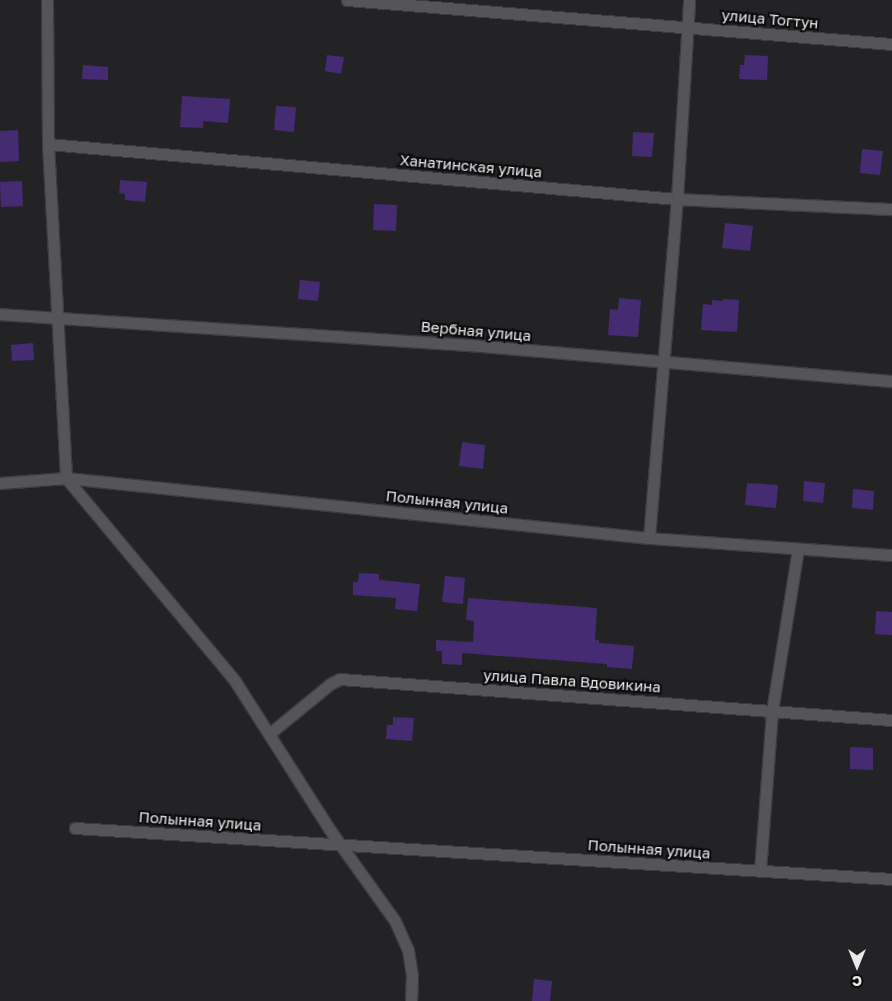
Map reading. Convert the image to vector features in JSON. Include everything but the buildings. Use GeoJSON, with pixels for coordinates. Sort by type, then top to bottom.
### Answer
{"type":"FeatureCollection","features":[{"type":"Feature","properties":{"kind":"street"},"geometry":{"type":"LineString","coordinates":[[47,0],[48,144],[66,478],[235,681],[340,845],[395,921],[408,950],[412,974],[411,1001]]}},
{"type":"Feature","properties":{"kind":"street","name":"улица Тогтун"},"geometry":{"type":"LineString","coordinates":[[347,0],[892,44]]}},
{"type":"Feature","properties":{"kind":"street"},"geometry":{"type":"LineString","coordinates":[[649,538],[677,198],[689,0]]}},
{"type":"Feature","properties":{"kind":"street","name":"Ханатинская улица"},"geometry":{"type":"LineString","coordinates":[[48,144],[677,198],[892,209]]}},
{"type":"Feature","properties":{"kind":"street","name":"Вербная улица"},"geometry":{"type":"LineString","coordinates":[[0,314],[470,345],[663,363],[892,381]]}},
{"type":"Feature","properties":{"kind":"street","name":"Полынная улица"},"geometry":{"type":"LineString","coordinates":[[0,483],[66,478],[649,538],[892,555]]}},
{"type":"Feature","properties":{"kind":"street"},"geometry":{"type":"LineString","coordinates":[[760,870],[772,711],[798,549]]}},
{"type":"Feature","properties":{"kind":"street","name":"улица Павла Вдовикина"},"geometry":{"type":"LineString","coordinates":[[270,734],[330,684],[340,680],[892,720]]}},
{"type":"Feature","properties":{"kind":"street","name":"Полынная улица"},"geometry":{"type":"LineString","coordinates":[[75,828],[892,879]]}}]}
